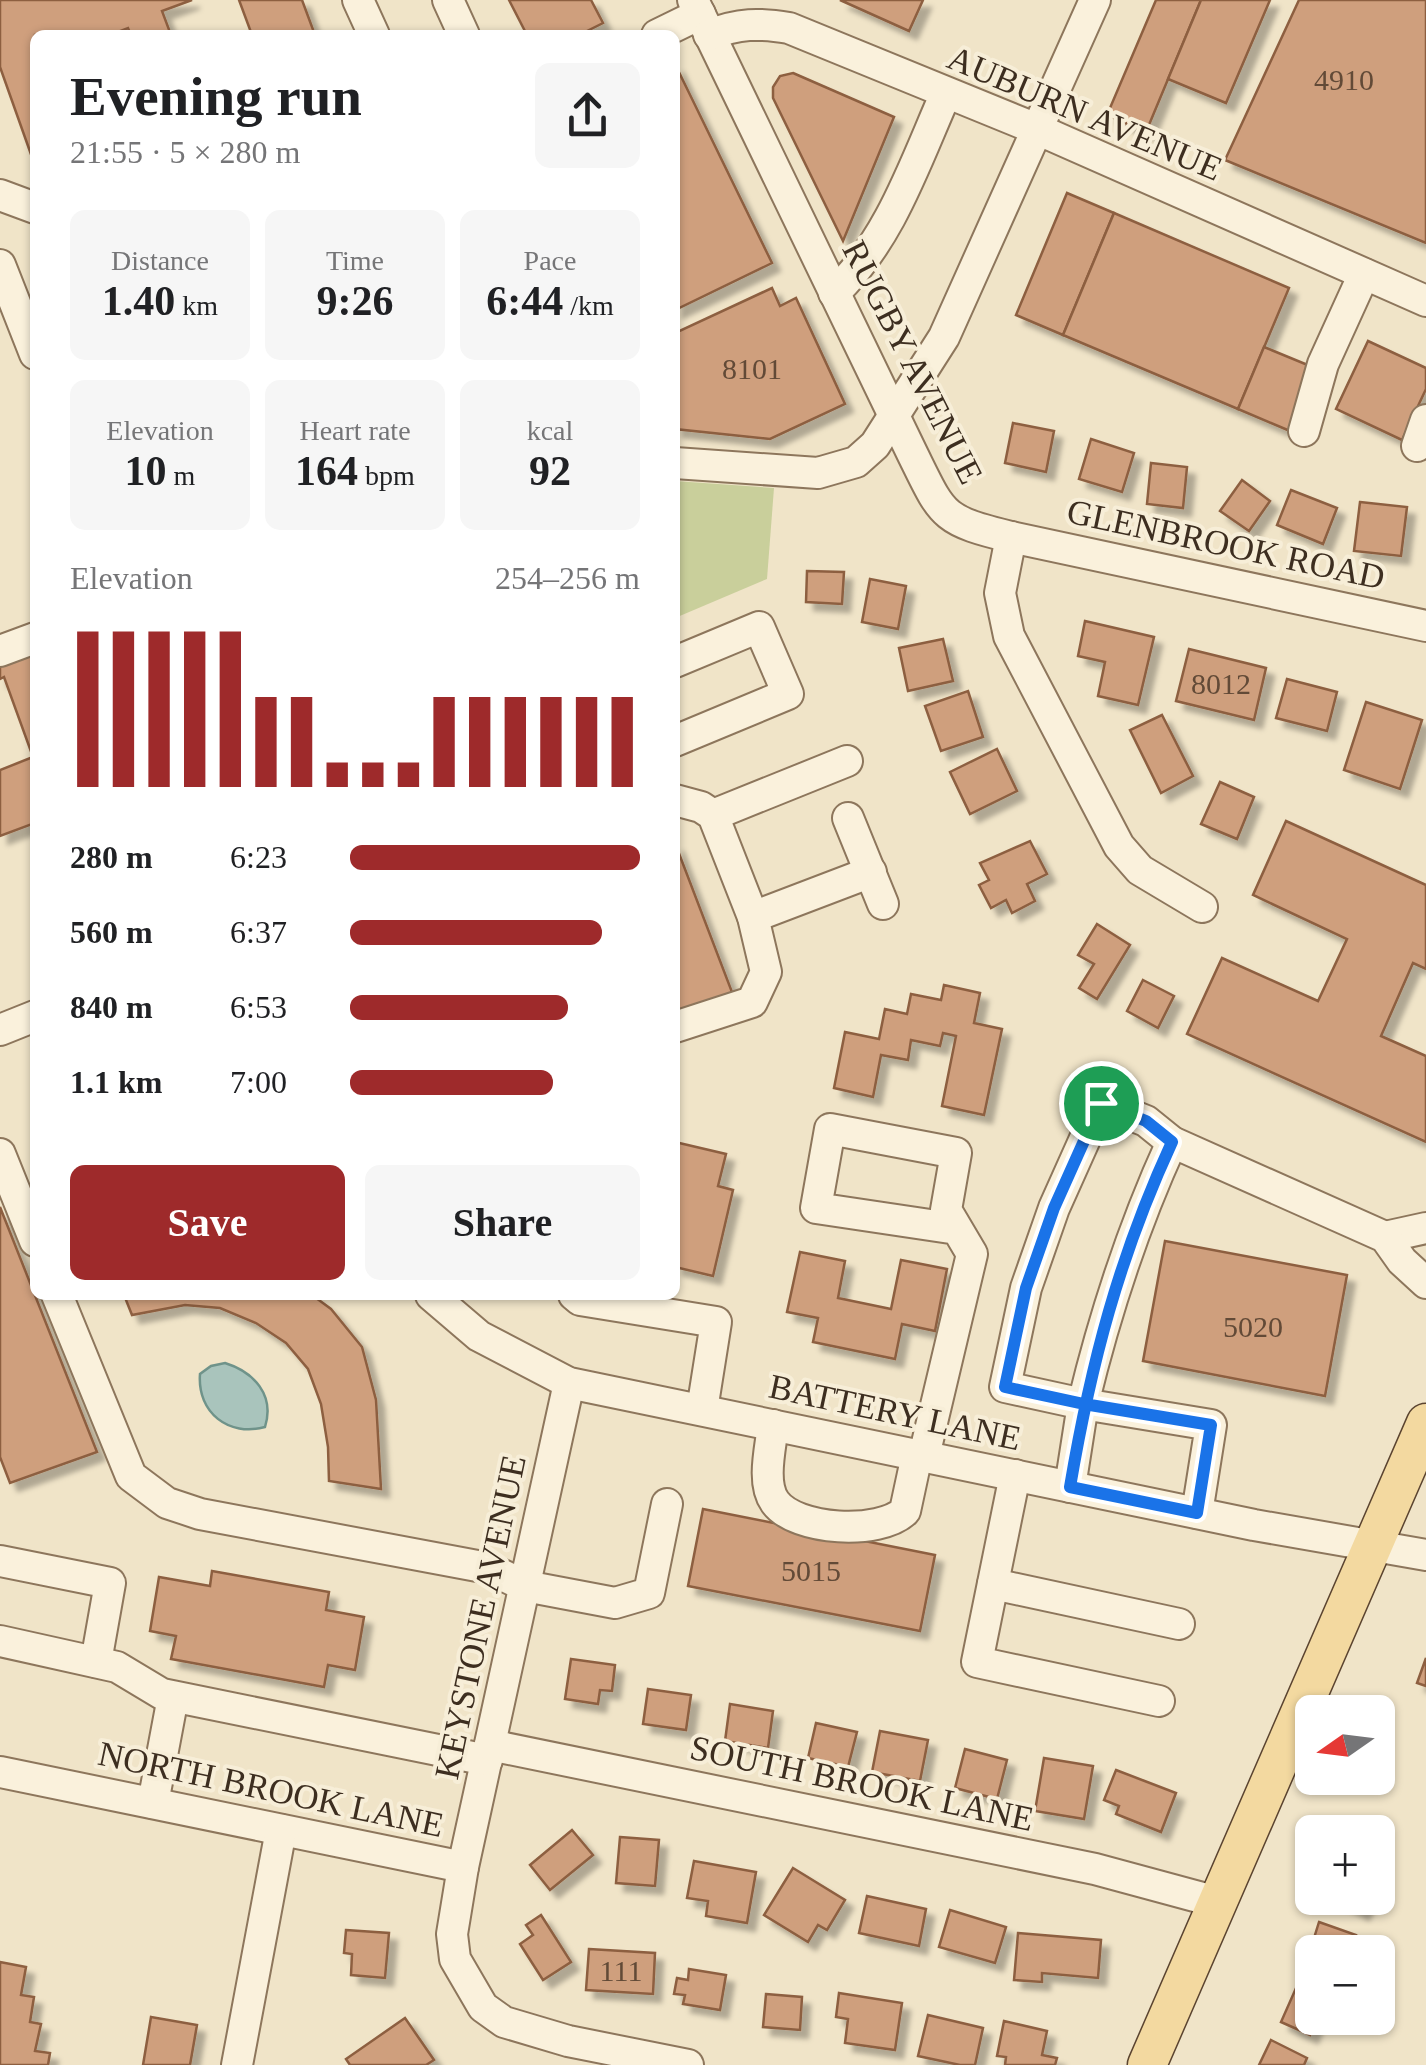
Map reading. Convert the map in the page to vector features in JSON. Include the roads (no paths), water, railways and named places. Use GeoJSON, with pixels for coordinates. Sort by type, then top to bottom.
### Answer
{"type":"FeatureCollection","features":[{"type":"Feature","properties":{"kind":"main road"},"geometry":{"type":"LineString","coordinates":[[1147,2065],[1426,1423]]}},
{"type":"Feature","properties":{"kind":"street"},"geometry":{"type":"LineString","coordinates":[[358,0],[372,30]]}},
{"type":"Feature","properties":{"kind":"street"},"geometry":{"type":"LineString","coordinates":[[448,0],[462,30]]}},
{"type":"Feature","properties":{"kind":"street"},"geometry":{"type":"LineString","coordinates":[[680,463],[818,474],[856,462],[876,445],[944,338],[1096,0]]}},
{"type":"Feature","properties":{"kind":"street","name":"AUBURN AVENUE"},"geometry":{"type":"LineString","coordinates":[[669,30],[701,16],[736,24],[790,28],[1039,130],[1426,301]]}},
{"type":"Feature","properties":{"kind":"street","name":"RUGBY AVENUE"},"geometry":{"type":"LineString","coordinates":[[701,16],[936,501],[965,526],[1011,537]]}},
{"type":"Feature","properties":{"kind":"street"},"geometry":{"type":"LineString","coordinates":[[834,293],[860,268],[894,210],[946,93]]}},
{"type":"Feature","properties":{"kind":"street"},"geometry":{"type":"LineString","coordinates":[[0,195],[30,206]]}},
{"type":"Feature","properties":{"kind":"street"},"geometry":{"type":"LineString","coordinates":[[0,265],[28,313]]}},
{"type":"Feature","properties":{"kind":"street"},"geometry":{"type":"LineString","coordinates":[[1304,431],[1323,364],[1364,274]]}},
{"type":"Feature","properties":{"kind":"street"},"geometry":{"type":"LineString","coordinates":[[1011,537],[1000,593],[1009,636],[1118,846],[1140,870],[1202,907]]}},
{"type":"Feature","properties":{"kind":"street","name":"GLENBROOK ROAD"},"geometry":{"type":"LineString","coordinates":[[1011,537],[1426,626]]}},
{"type":"Feature","properties":{"kind":"street"},"geometry":{"type":"LineString","coordinates":[[680,660],[758,626],[788,694],[680,739]]}},
{"type":"Feature","properties":{"kind":"street"},"geometry":{"type":"LineString","coordinates":[[0,651],[30,640]]}},
{"type":"Feature","properties":{"kind":"street"},"geometry":{"type":"LineString","coordinates":[[713,814],[847,762]]}},
{"type":"Feature","properties":{"kind":"street"},"geometry":{"type":"LineString","coordinates":[[680,801],[713,814],[753,917],[766,972],[752,1002],[680,1026]]}},
{"type":"Feature","properties":{"kind":"street"},"geometry":{"type":"LineString","coordinates":[[848,818],[883,904]]}},
{"type":"Feature","properties":{"kind":"street"},"geometry":{"type":"LineString","coordinates":[[753,917],[871,872]]}},
{"type":"Feature","properties":{"kind":"street"},"geometry":{"type":"LineString","coordinates":[[0,1030],[30,1018]]}},
{"type":"Feature","properties":{"kind":"street"},"geometry":{"type":"LineString","coordinates":[[1197,1513],[1211,1425],[1005,1387],[1026,1288],[1054,1208],[1101,1103],[1146,1121],[1172,1142],[1386,1237],[1402,1260],[1426,1283]]}},
{"type":"Feature","properties":{"kind":"street"},"geometry":{"type":"LineString","coordinates":[[773,1425],[768,1474],[774,1501],[785,1510],[813,1521],[849,1527],[870,1526],[899,1517],[908,1502],[972,1254],[946,1210],[956,1153],[830,1129],[816,1208],[956,1229]]}},
{"type":"Feature","properties":{"kind":"street"},"geometry":{"type":"LineString","coordinates":[[1070,1487],[1105,1316],[1146,1199],[1172,1142]]}},
{"type":"Feature","properties":{"kind":"street"},"geometry":{"type":"LineString","coordinates":[[0,1154],[24,1184],[30,1215]]}},
{"type":"Feature","properties":{"kind":"street"},"geometry":{"type":"LineString","coordinates":[[1386,1237],[1426,1228]]}},
{"type":"Feature","properties":{"kind":"street"},"geometry":{"type":"LineString","coordinates":[[59,1300],[131,1476],[166,1503],[200,1514],[488,1568],[525,1586],[615,1603],[649,1594],[667,1504]]}},
{"type":"Feature","properties":{"kind":"street","name":"BATTERY LANE"},"geometry":{"type":"LineString","coordinates":[[437,1300],[479,1336],[569,1383],[1197,1513],[1426,1555]]}},
{"type":"Feature","properties":{"kind":"street"},"geometry":{"type":"LineString","coordinates":[[580,1300],[716,1322],[702,1410]]}},
{"type":"Feature","properties":{"kind":"street","name":"KEYSTONE AVENUE"},"geometry":{"type":"LineString","coordinates":[[463,1867],[569,1383]]}},
{"type":"Feature","properties":{"kind":"street"},"geometry":{"type":"LineString","coordinates":[[1014,1475],[977,1662],[1159,1700]]}},
{"type":"Feature","properties":{"kind":"street"},"geometry":{"type":"LineString","coordinates":[[0,1561],[110,1583],[96,1662]]}},
{"type":"Feature","properties":{"kind":"street"},"geometry":{"type":"LineString","coordinates":[[992,1584],[1179,1624]]}},
{"type":"Feature","properties":{"kind":"street","name":"SOUTH BROOK LANE"},"geometry":{"type":"LineString","coordinates":[[0,1641],[117,1668],[162,1694],[488,1752],[1095,1869],[1217,1902]]}},
{"type":"Feature","properties":{"kind":"street"},"geometry":{"type":"LineString","coordinates":[[154,1803],[172,1696]]}},
{"type":"Feature","properties":{"kind":"street","name":"NORTH BROOK LANE"},"geometry":{"type":"LineString","coordinates":[[0,1772],[463,1867],[452,1934],[455,1959],[483,2007],[504,2022],[568,2041],[688,2065]]}},
{"type":"Feature","properties":{"kind":"street"},"geometry":{"type":"LineString","coordinates":[[237,2065],[281,1830]]}},
{"type":"Feature","properties":{"kind":"water"},"geometry":{"type":"Polygon","coordinates":[[[225,1363],[245,1372],[260,1386],[267,1405],[265,1427],[228,1425],[210,1411],[200,1388],[200,1374],[225,1363]]]}}]}
